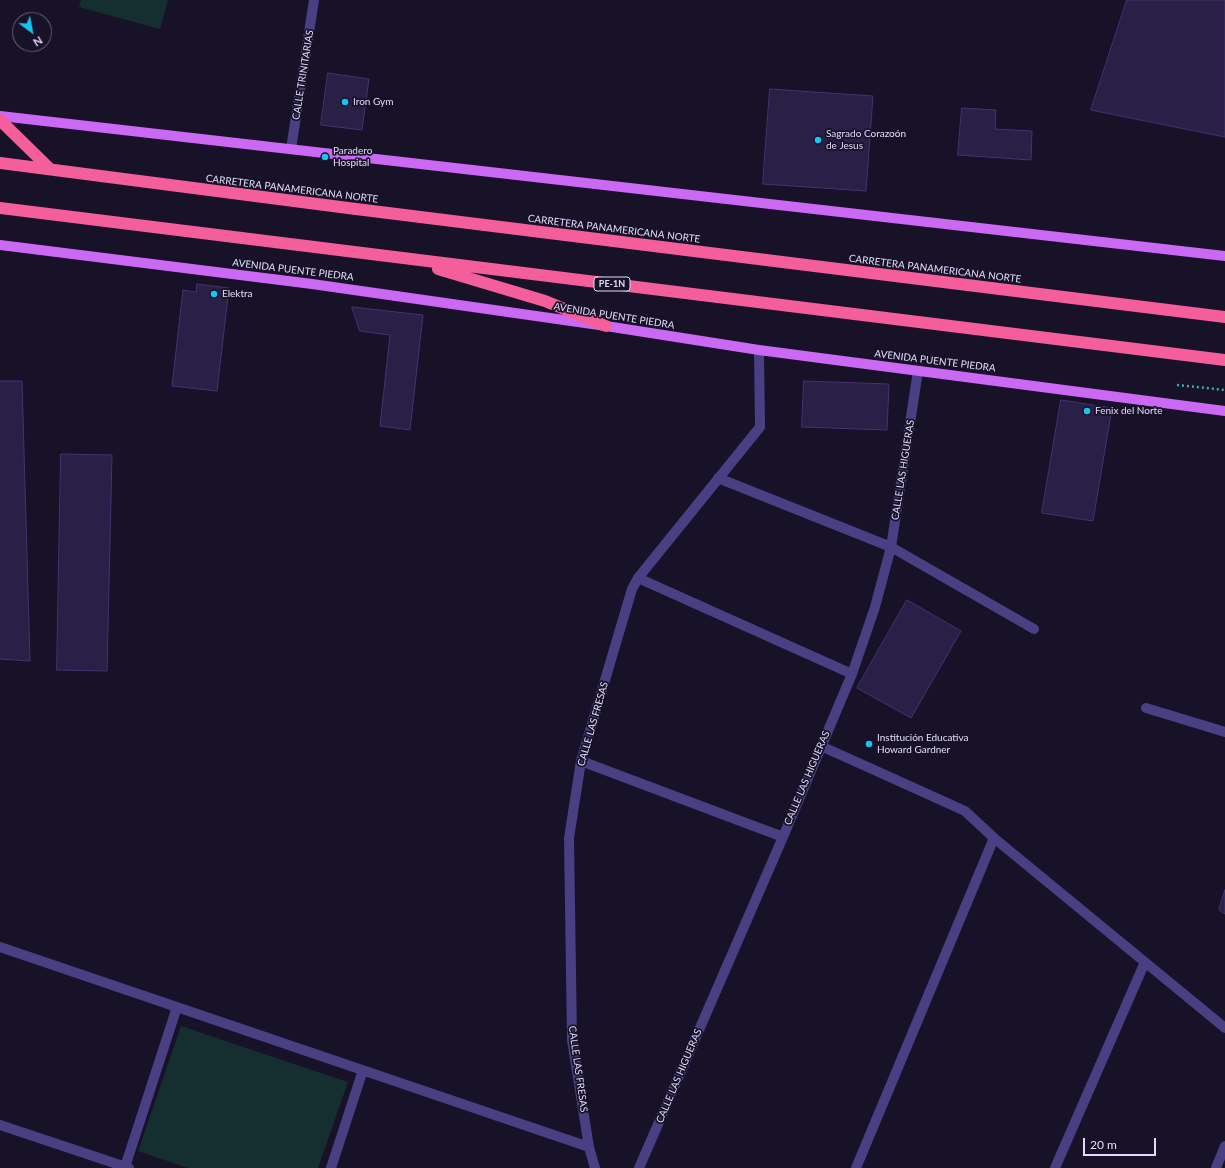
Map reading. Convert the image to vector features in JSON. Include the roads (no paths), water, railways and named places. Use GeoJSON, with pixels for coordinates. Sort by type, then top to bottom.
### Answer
{"type":"FeatureCollection","features":[{"type":"Feature","properties":{"kind":"highway"},"geometry":{"type":"LineString","coordinates":[[0,120],[50,169]]}},
{"type":"Feature","properties":{"kind":"highway","name":"CARRETERA PANAMERICANA NORTE"},"geometry":{"type":"LineString","coordinates":[[0,163],[348,208],[1225,317]]}},
{"type":"Feature","properties":{"kind":"highway","name":"PE-1N"},"geometry":{"type":"LineString","coordinates":[[0,208],[1225,360]]}},
{"type":"Feature","properties":{"kind":"highway"},"geometry":{"type":"LineString","coordinates":[[406,259],[545,301],[606,326]]}},
{"type":"Feature","properties":{"kind":"main road"},"geometry":{"type":"LineString","coordinates":[[0,116],[1225,256]]}},
{"type":"Feature","properties":{"kind":"main road","name":"AVENIDA PUENTE PIEDRA"},"geometry":{"type":"LineString","coordinates":[[0,245],[312,284],[606,326],[759,350],[1225,410]]}},
{"type":"Feature","properties":{"kind":"street","name":"CALLE TRINITARIAS"},"geometry":{"type":"LineString","coordinates":[[291,149],[314,0]]}},
{"type":"Feature","properties":{"kind":"street","name":"CALLE LAS FRESAS"},"geometry":{"type":"LineString","coordinates":[[595,1168],[589,1147],[572,1040],[569,838],[581,761],[632,589],[638,578],[760,427],[759,350]]}},
{"type":"Feature","properties":{"kind":"street","name":"CALLE LAS HIGUERAS"},"geometry":{"type":"LineString","coordinates":[[639,1168],[852,674],[875,607],[891,547],[918,371]]}},
{"type":"Feature","properties":{"kind":"street"},"geometry":{"type":"LineString","coordinates":[[718,478],[891,547],[1034,629]]}},
{"type":"Feature","properties":{"kind":"street"},"geometry":{"type":"LineString","coordinates":[[638,578],[852,674]]}},
{"type":"Feature","properties":{"kind":"street"},"geometry":{"type":"LineString","coordinates":[[1146,708],[1225,732]]}},
{"type":"Feature","properties":{"kind":"street"},"geometry":{"type":"LineString","coordinates":[[821,746],[965,811],[994,838],[1225,1028]]}},
{"type":"Feature","properties":{"kind":"street"},"geometry":{"type":"LineString","coordinates":[[581,761],[783,837]]}},
{"type":"Feature","properties":{"kind":"street"},"geometry":{"type":"LineString","coordinates":[[856,1168],[994,838]]}},
{"type":"Feature","properties":{"kind":"street"},"geometry":{"type":"LineString","coordinates":[[0,947],[589,1147]]}},
{"type":"Feature","properties":{"kind":"street"},"geometry":{"type":"LineString","coordinates":[[1055,1168],[1145,962]]}},
{"type":"Feature","properties":{"kind":"street"},"geometry":{"type":"LineString","coordinates":[[0,1125],[127,1167],[177,1007]]}},
{"type":"Feature","properties":{"kind":"street"},"geometry":{"type":"LineString","coordinates":[[331,1168],[363,1070]]}},
{"type":"Feature","properties":{"kind":"street"},"geometry":{"type":"LineString","coordinates":[[1216,1168],[1225,1146]]}},
{"type":"Feature","properties":{"kind":"place","name":"Iron Gym"},"geometry":{"type":"Point","coordinates":[345,102]}},
{"type":"Feature","properties":{"kind":"place","name":"Sagrado Corazoón de Jesus"},"geometry":{"type":"Point","coordinates":[818,140]}},
{"type":"Feature","properties":{"kind":"place","name":"Paradero Hospital"},"geometry":{"type":"Point","coordinates":[325,157]}},
{"type":"Feature","properties":{"kind":"place","name":"Elektra"},"geometry":{"type":"Point","coordinates":[214,294]}},
{"type":"Feature","properties":{"kind":"place","name":"Fenix del Norte"},"geometry":{"type":"Point","coordinates":[1087,411]}},
{"type":"Feature","properties":{"kind":"place","name":"Institución Educativa Howard Gardner"},"geometry":{"type":"Point","coordinates":[869,744]}}]}
